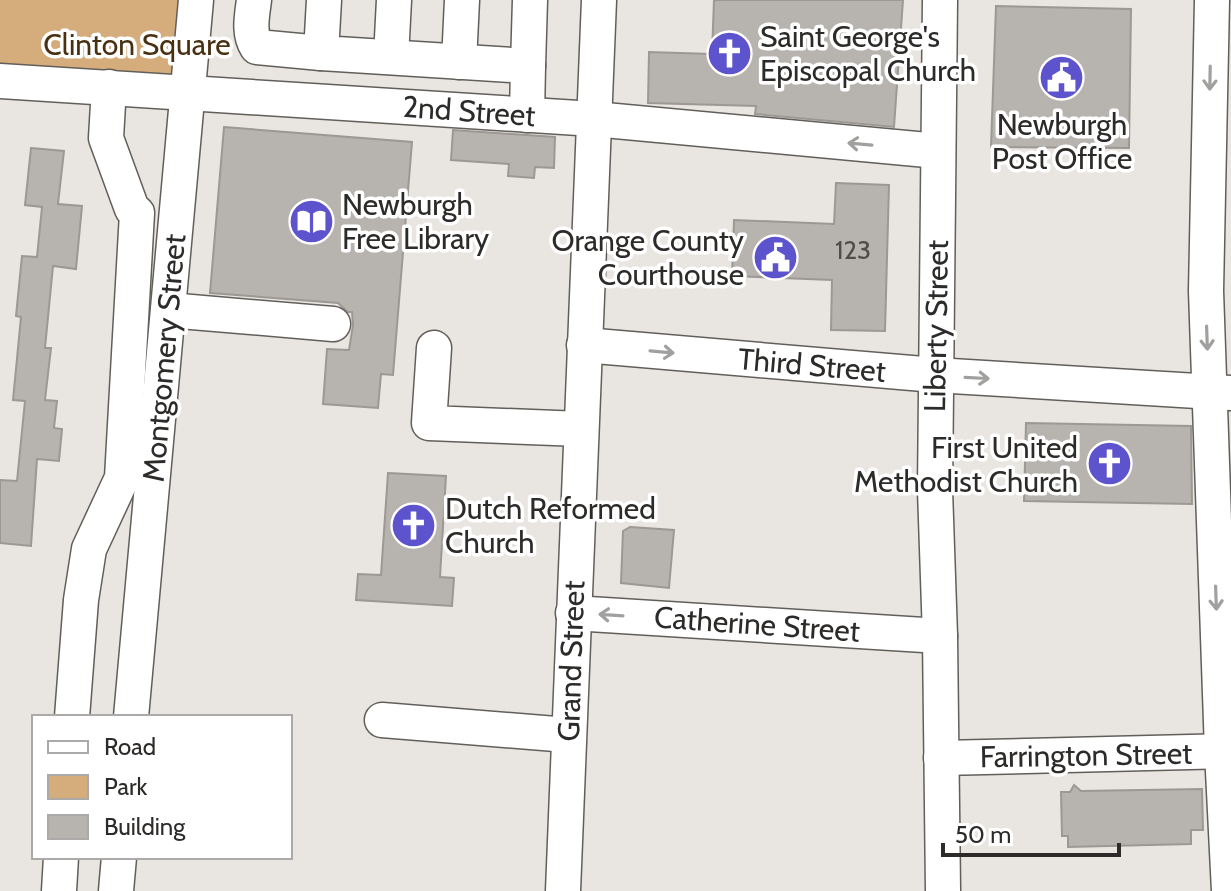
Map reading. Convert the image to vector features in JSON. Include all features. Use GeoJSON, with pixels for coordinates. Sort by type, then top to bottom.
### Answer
{"type":"FeatureCollection","features":[{"type":"Feature","properties":{"kind":"street","name":"Montgomery Street"},"geometry":{"type":"LineString","coordinates":[[131,715],[196,0]]}},
{"type":"Feature","properties":{"kind":"street"},"geometry":{"type":"LineString","coordinates":[[254,0],[251,32],[257,47],[528,66]]}},
{"type":"Feature","properties":{"kind":"street"},"geometry":{"type":"LineString","coordinates":[[321,53],[324,0]]}},
{"type":"Feature","properties":{"kind":"street"},"geometry":{"type":"LineString","coordinates":[[391,57],[394,0]]}},
{"type":"Feature","properties":{"kind":"street"},"geometry":{"type":"LineString","coordinates":[[459,62],[462,0]]}},
{"type":"Feature","properties":{"kind":"street"},"geometry":{"type":"LineString","coordinates":[[527,115],[530,0]]}},
{"type":"Feature","properties":{"kind":"street","name":"Grand Street"},"geometry":{"type":"LineString","coordinates":[[563,891],[599,0]]}},
{"type":"Feature","properties":{"kind":"street","name":"Liberty Street"},"geometry":{"type":"LineString","coordinates":[[940,0],[935,490],[943,891]]}},
{"type":"Feature","properties":{"kind":"street"},"geometry":{"type":"LineString","coordinates":[[1212,0],[1206,291],[1220,392],[1229,891]]}},
{"type":"Feature","properties":{"kind":"street","name":"2nd Street"},"geometry":{"type":"LineString","coordinates":[[0,81],[594,119],[938,151]]}},
{"type":"Feature","properties":{"kind":"street"},"geometry":{"type":"LineString","coordinates":[[72,715],[81,600],[89,549],[122,478],[137,213],[132,209],[106,138],[109,87]]}},
{"type":"Feature","properties":{"kind":"street"},"geometry":{"type":"LineString","coordinates":[[168,310],[333,324]]}},
{"type":"Feature","properties":{"kind":"street","name":"Third Street"},"geometry":{"type":"LineString","coordinates":[[584,345],[935,375],[1220,392]]}},
{"type":"Feature","properties":{"kind":"street"},"geometry":{"type":"LineString","coordinates":[[434,348],[429,423],[581,429]]}},
{"type":"Feature","properties":{"kind":"street","name":"Catherine Street"},"geometry":{"type":"LineString","coordinates":[[573,613],[940,636]]}},
{"type":"Feature","properties":{"kind":"street"},"geometry":{"type":"LineString","coordinates":[[382,720],[568,735]]}},
{"type":"Feature","properties":{"kind":"street","name":"Farrington Street"},"geometry":{"type":"LineString","coordinates":[[941,758],[1226,751]]}},
{"type":"Feature","properties":{"kind":"street"},"geometry":{"type":"LineString","coordinates":[[59,891],[61,859]]}},
{"type":"Feature","properties":{"kind":"street"},"geometry":{"type":"LineString","coordinates":[[116,891],[119,859]]}},
{"type":"Feature","properties":{"kind":"green space","name":"Clinton Square"},"geometry":{"type":"Polygon","coordinates":[[[0,0],[197,0],[189,92],[0,81],[0,0]]]}},
{"type":"Feature","properties":{"kind":"building"},"geometry":{"type":"Polygon","coordinates":[[[714,0],[903,0],[894,127],[755,114],[756,106],[648,103],[649,52],[712,54],[714,0]]]}},
{"type":"Feature","properties":{"kind":"building","name":"Newburgh Post Office"},"geometry":{"type":"Polygon","coordinates":[[[996,6],[1131,9],[1129,148],[991,147],[996,6]]]}},
{"type":"Feature","properties":{"kind":"building","name":"Newburgh Free Library"},"geometry":{"type":"Polygon","coordinates":[[[224,127],[412,142],[393,375],[381,374],[378,408],[323,404],[327,349],[349,350],[352,312],[338,303],[210,293],[224,127]]]}},
{"type":"Feature","properties":{"kind":"building"},"geometry":{"type":"Polygon","coordinates":[[[453,130],[555,137],[554,168],[535,167],[534,178],[508,176],[509,164],[451,160],[453,130]]]}},
{"type":"Feature","properties":{"kind":"building"},"geometry":{"type":"Polygon","coordinates":[[[31,148],[64,151],[58,204],[82,206],[76,269],[53,266],[45,348],[51,348],[45,400],[57,401],[54,428],[62,429],[59,461],[37,459],[31,546],[0,543],[0,480],[17,481],[25,401],[13,400],[21,317],[16,316],[22,256],[37,257],[42,207],[25,205],[31,148]]]}},
{"type":"Feature","properties":{"kind":"building"},"geometry":{"type":"Polygon","coordinates":[[[836,183],[889,185],[885,331],[831,330],[832,280],[732,276],[734,220],[834,224],[836,183]]]}},
{"type":"Feature","properties":{"kind":"building","name":"First United Methodist Church"},"geometry":{"type":"Polygon","coordinates":[[[1026,423],[1191,426],[1192,504],[1024,501],[1026,423]]]}},
{"type":"Feature","properties":{"kind":"building","name":"Dutch Reformed Church"},"geometry":{"type":"Polygon","coordinates":[[[388,473],[446,476],[440,577],[454,578],[452,606],[356,600],[358,574],[381,575],[388,473]]]}},
{"type":"Feature","properties":{"kind":"building"},"geometry":{"type":"Polygon","coordinates":[[[630,527],[674,530],[669,588],[621,583],[623,531],[630,527]]]}},
{"type":"Feature","properties":{"kind":"building"},"geometry":{"type":"Polygon","coordinates":[[[1074,785],[1081,791],[1202,789],[1203,830],[1191,830],[1191,844],[1068,847],[1068,836],[1062,836],[1061,792],[1070,792],[1074,785]]]}},
{"type":"Feature","properties":{"kind":"place","name":"Saint George's Episcopal Church"},"geometry":{"type":"Point","coordinates":[729,53]}},
{"type":"Feature","properties":{"kind":"place","name":"Newburgh Post Office"},"geometry":{"type":"Point","coordinates":[1062,78]}},
{"type":"Feature","properties":{"kind":"place","name":"Newburgh Free Library"},"geometry":{"type":"Point","coordinates":[311,221]}},
{"type":"Feature","properties":{"kind":"place","name":"Orange County Courthouse"},"geometry":{"type":"Point","coordinates":[775,257]}},
{"type":"Feature","properties":{"kind":"place","name":"First United Methodist Church"},"geometry":{"type":"Point","coordinates":[1109,464]}},
{"type":"Feature","properties":{"kind":"place","name":"Dutch Reformed Church"},"geometry":{"type":"Point","coordinates":[414,525]}}]}
